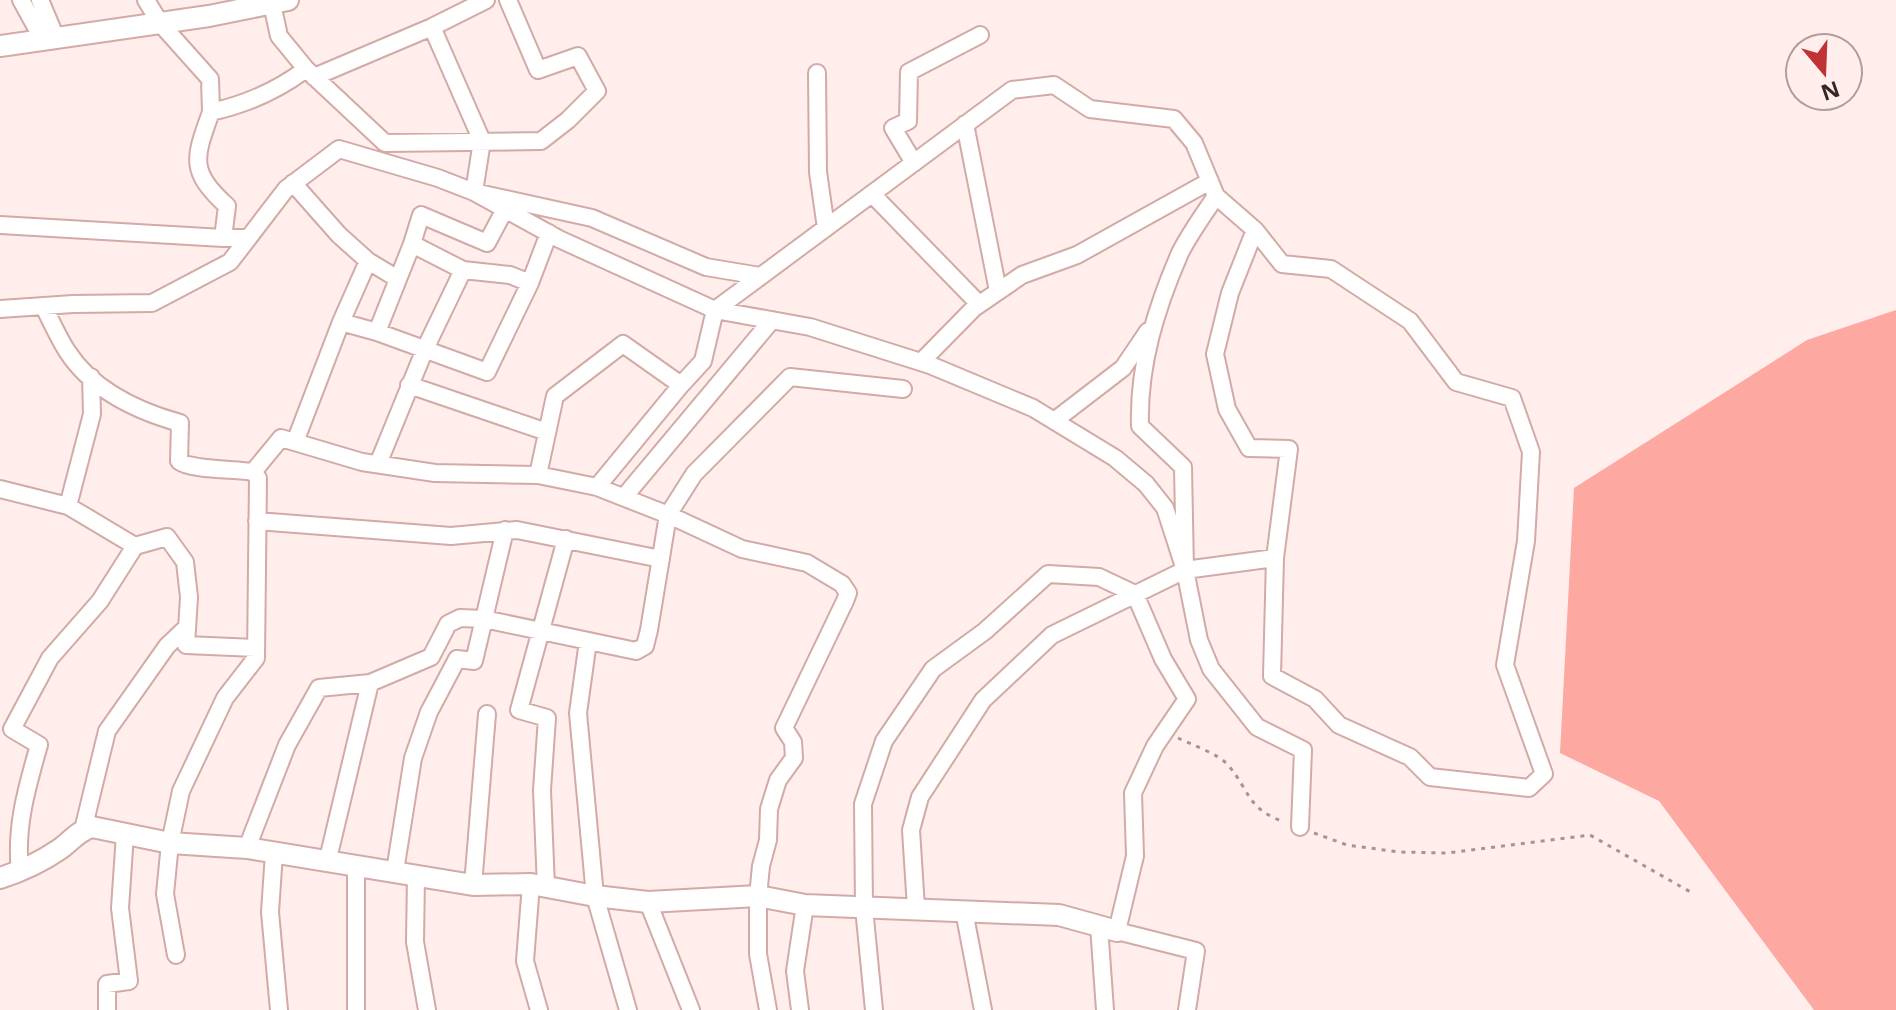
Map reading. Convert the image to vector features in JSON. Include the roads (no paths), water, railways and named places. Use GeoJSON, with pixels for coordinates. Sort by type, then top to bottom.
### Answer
{"type":"FeatureCollection","features":[{"type":"Feature","properties":{"kind":"street"},"geometry":{"type":"LineString","coordinates":[[21,0],[50,39]]}},
{"type":"Feature","properties":{"kind":"street"},"geometry":{"type":"LineString","coordinates":[[40,0],[50,39]]}},
{"type":"Feature","properties":{"kind":"street"},"geometry":{"type":"LineString","coordinates":[[146,0],[160,23],[210,79],[211,112],[197,164],[205,185],[227,206],[223,238]]}},
{"type":"Feature","properties":{"kind":"street"},"geometry":{"type":"LineString","coordinates":[[211,112],[245,104],[310,73],[432,27],[486,0]]}},
{"type":"Feature","properties":{"kind":"street"},"geometry":{"type":"LineString","coordinates":[[0,46],[160,23],[241,5],[280,2],[279,36],[310,73],[385,143],[541,141],[597,91],[578,56],[538,70],[508,0]]}},
{"type":"Feature","properties":{"kind":"street"},"geometry":{"type":"LineString","coordinates":[[432,27],[482,141],[474,192]]}},
{"type":"Feature","properties":{"kind":"street"},"geometry":{"type":"LineString","coordinates":[[914,163],[893,128],[908,121],[909,72],[980,35]]}},
{"type":"Feature","properties":{"kind":"street"},"geometry":{"type":"LineString","coordinates":[[817,73],[818,172],[826,228]]}},
{"type":"Feature","properties":{"kind":"street"},"geometry":{"type":"LineString","coordinates":[[597,487],[703,361],[715,310],[1012,90],[1054,85],[1090,109],[1174,119],[1194,143],[1213,188],[1255,230],[1282,264],[1331,269],[1410,321],[1456,382],[1512,398],[1531,452],[1526,541],[1505,665],[1544,774],[1529,788],[1430,777],[1410,757],[1339,725],[1315,699],[1272,676],[1275,558],[1289,449],[1249,448],[1227,409],[1215,354],[1230,293],[1255,230]]}},
{"type":"Feature","properties":{"kind":"street"},"geometry":{"type":"LineString","coordinates":[[965,124],[998,291]]}},
{"type":"Feature","properties":{"kind":"street"},"geometry":{"type":"LineString","coordinates":[[0,309],[152,303],[230,262],[293,183],[339,149],[438,178],[474,192],[549,233],[715,310],[810,327],[921,362],[1033,408],[1115,458],[1146,484],[1165,508],[1185,570],[1199,640],[1211,669],[1257,727],[1303,750],[1300,827]]}},
{"type":"Feature","properties":{"kind":"street"},"geometry":{"type":"LineString","coordinates":[[293,183],[339,235],[368,261],[398,279]]}},
{"type":"Feature","properties":{"kind":"street"},"geometry":{"type":"LineString","coordinates":[[921,362],[979,304],[1022,275],[1077,255],[1213,188]]}},
{"type":"Feature","properties":{"kind":"street"},"geometry":{"type":"LineString","coordinates":[[1185,570],[1183,467],[1140,426],[1139,400],[1152,326],[1181,251],[1213,188]]}},
{"type":"Feature","properties":{"kind":"street"},"geometry":{"type":"LineString","coordinates":[[474,192],[592,218],[640,236],[706,267],[760,276]]}},
{"type":"Feature","properties":{"kind":"street"},"geometry":{"type":"LineString","coordinates":[[872,194],[979,304]]}},
{"type":"Feature","properties":{"kind":"street"},"geometry":{"type":"LineString","coordinates":[[377,332],[421,215],[487,243],[505,209]]}},
{"type":"Feature","properties":{"kind":"street"},"geometry":{"type":"LineString","coordinates":[[0,225],[248,238]]}},
{"type":"Feature","properties":{"kind":"street"},"geometry":{"type":"LineString","coordinates":[[341,322],[487,372],[530,283],[549,233]]}},
{"type":"Feature","properties":{"kind":"street"},"geometry":{"type":"LineString","coordinates":[[412,244],[463,270],[510,275],[530,283]]}},
{"type":"Feature","properties":{"kind":"street"},"geometry":{"type":"LineString","coordinates":[[295,442],[368,261]]}},
{"type":"Feature","properties":{"kind":"street"},"geometry":{"type":"LineString","coordinates":[[378,464],[409,385],[463,270]]}},
{"type":"Feature","properties":{"kind":"street"},"geometry":{"type":"LineString","coordinates":[[44,307],[67,353],[106,391],[148,414],[180,423],[179,461],[186,466],[253,472],[258,478],[256,658],[225,698],[181,791],[170,843],[165,894],[176,955]]}},
{"type":"Feature","properties":{"kind":"street"},"geometry":{"type":"LineString","coordinates":[[624,497],[772,320]]}},
{"type":"Feature","properties":{"kind":"street"},"geometry":{"type":"LineString","coordinates":[[1054,421],[1123,368],[1152,326]]}},
{"type":"Feature","properties":{"kind":"street"},"geometry":{"type":"LineString","coordinates":[[538,475],[555,396],[623,344],[681,385]]}},
{"type":"Feature","properties":{"kind":"street"},"geometry":{"type":"LineString","coordinates":[[68,506],[92,414],[91,377]]}},
{"type":"Feature","properties":{"kind":"street"},"geometry":{"type":"LineString","coordinates":[[247,848],[287,745],[319,688],[370,683],[431,657],[448,624],[460,618],[484,619],[636,651],[645,646],[668,515],[694,474],[790,377],[903,389]]}},
{"type":"Feature","properties":{"kind":"street"},"geometry":{"type":"LineString","coordinates":[[409,385],[547,432]]}},
{"type":"Feature","properties":{"kind":"street"},"geometry":{"type":"LineString","coordinates":[[253,472],[281,438],[378,464],[435,473],[538,475],[597,487],[742,549],[807,563],[842,584],[848,593],[784,728],[793,742],[794,758],[778,780],[769,809],[768,840],[758,896],[758,954],[768,1010]]}},
{"type":"Feature","properties":{"kind":"street"},"geometry":{"type":"LineString","coordinates":[[0,489],[68,506],[135,546]]}},
{"type":"Feature","properties":{"kind":"street"},"geometry":{"type":"LineString","coordinates":[[257,521],[451,536],[517,530],[661,559]]}},
{"type":"Feature","properties":{"kind":"street"},"geometry":{"type":"LineString","coordinates":[[395,871],[413,758],[429,712],[457,659],[474,661],[505,530]]}},
{"type":"Feature","properties":{"kind":"street"},"geometry":{"type":"LineString","coordinates":[[20,871],[17,845],[23,803],[39,745],[6,727],[50,658],[100,601],[135,546],[167,537],[185,562],[189,597],[186,645],[256,648]]}},
{"type":"Feature","properties":{"kind":"street"},"geometry":{"type":"LineString","coordinates":[[539,1010],[525,961],[538,886],[547,718],[519,710],[566,539]]}},
{"type":"Feature","properties":{"kind":"street"},"geometry":{"type":"LineString","coordinates":[[916,908],[911,830],[920,797],[983,700],[1052,635],[1135,594],[1185,570],[1275,558]]}},
{"type":"Feature","properties":{"kind":"street"},"geometry":{"type":"LineString","coordinates":[[874,1010],[864,908],[863,804],[884,741],[933,669],[985,631],[1048,574],[1099,577],[1135,594],[1163,659],[1187,699],[1155,746],[1133,793],[1135,856],[1108,929],[1105,1010]]}},
{"type":"Feature","properties":{"kind":"street"},"geometry":{"type":"LineString","coordinates":[[83,830],[107,731],[167,646],[187,627]]}},
{"type":"Feature","properties":{"kind":"street"},"geometry":{"type":"LineString","coordinates":[[588,641],[578,713],[595,896],[628,1010]]}},
{"type":"Feature","properties":{"kind":"street"},"geometry":{"type":"LineString","coordinates":[[327,863],[370,683]]}},
{"type":"Feature","properties":{"kind":"street"},"geometry":{"type":"LineString","coordinates":[[473,885],[487,714]]}},
{"type":"Feature","properties":{"kind":"street"},"geometry":{"type":"LineString","coordinates":[[0,878],[20,871],[64,847],[83,830],[92,827],[170,843],[247,848],[473,885],[538,886],[648,902],[758,896],[805,905],[1059,915],[1196,951],[1187,1010]]}},
{"type":"Feature","properties":{"kind":"street"},"geometry":{"type":"LineString","coordinates":[[107,1010],[107,984],[129,981],[120,908],[125,834]]}},
{"type":"Feature","properties":{"kind":"street"},"geometry":{"type":"LineString","coordinates":[[274,853],[270,912],[279,1010]]}},
{"type":"Feature","properties":{"kind":"street"},"geometry":{"type":"LineString","coordinates":[[356,866],[356,1010]]}},
{"type":"Feature","properties":{"kind":"street"},"geometry":{"type":"LineString","coordinates":[[416,875],[415,942],[427,1010]]}},
{"type":"Feature","properties":{"kind":"street"},"geometry":{"type":"LineString","coordinates":[[648,902],[691,1010]]}},
{"type":"Feature","properties":{"kind":"street"},"geometry":{"type":"LineString","coordinates":[[800,1010],[795,971],[805,905]]}},
{"type":"Feature","properties":{"kind":"street"},"geometry":{"type":"LineString","coordinates":[[964,911],[983,1010]]}}]}
